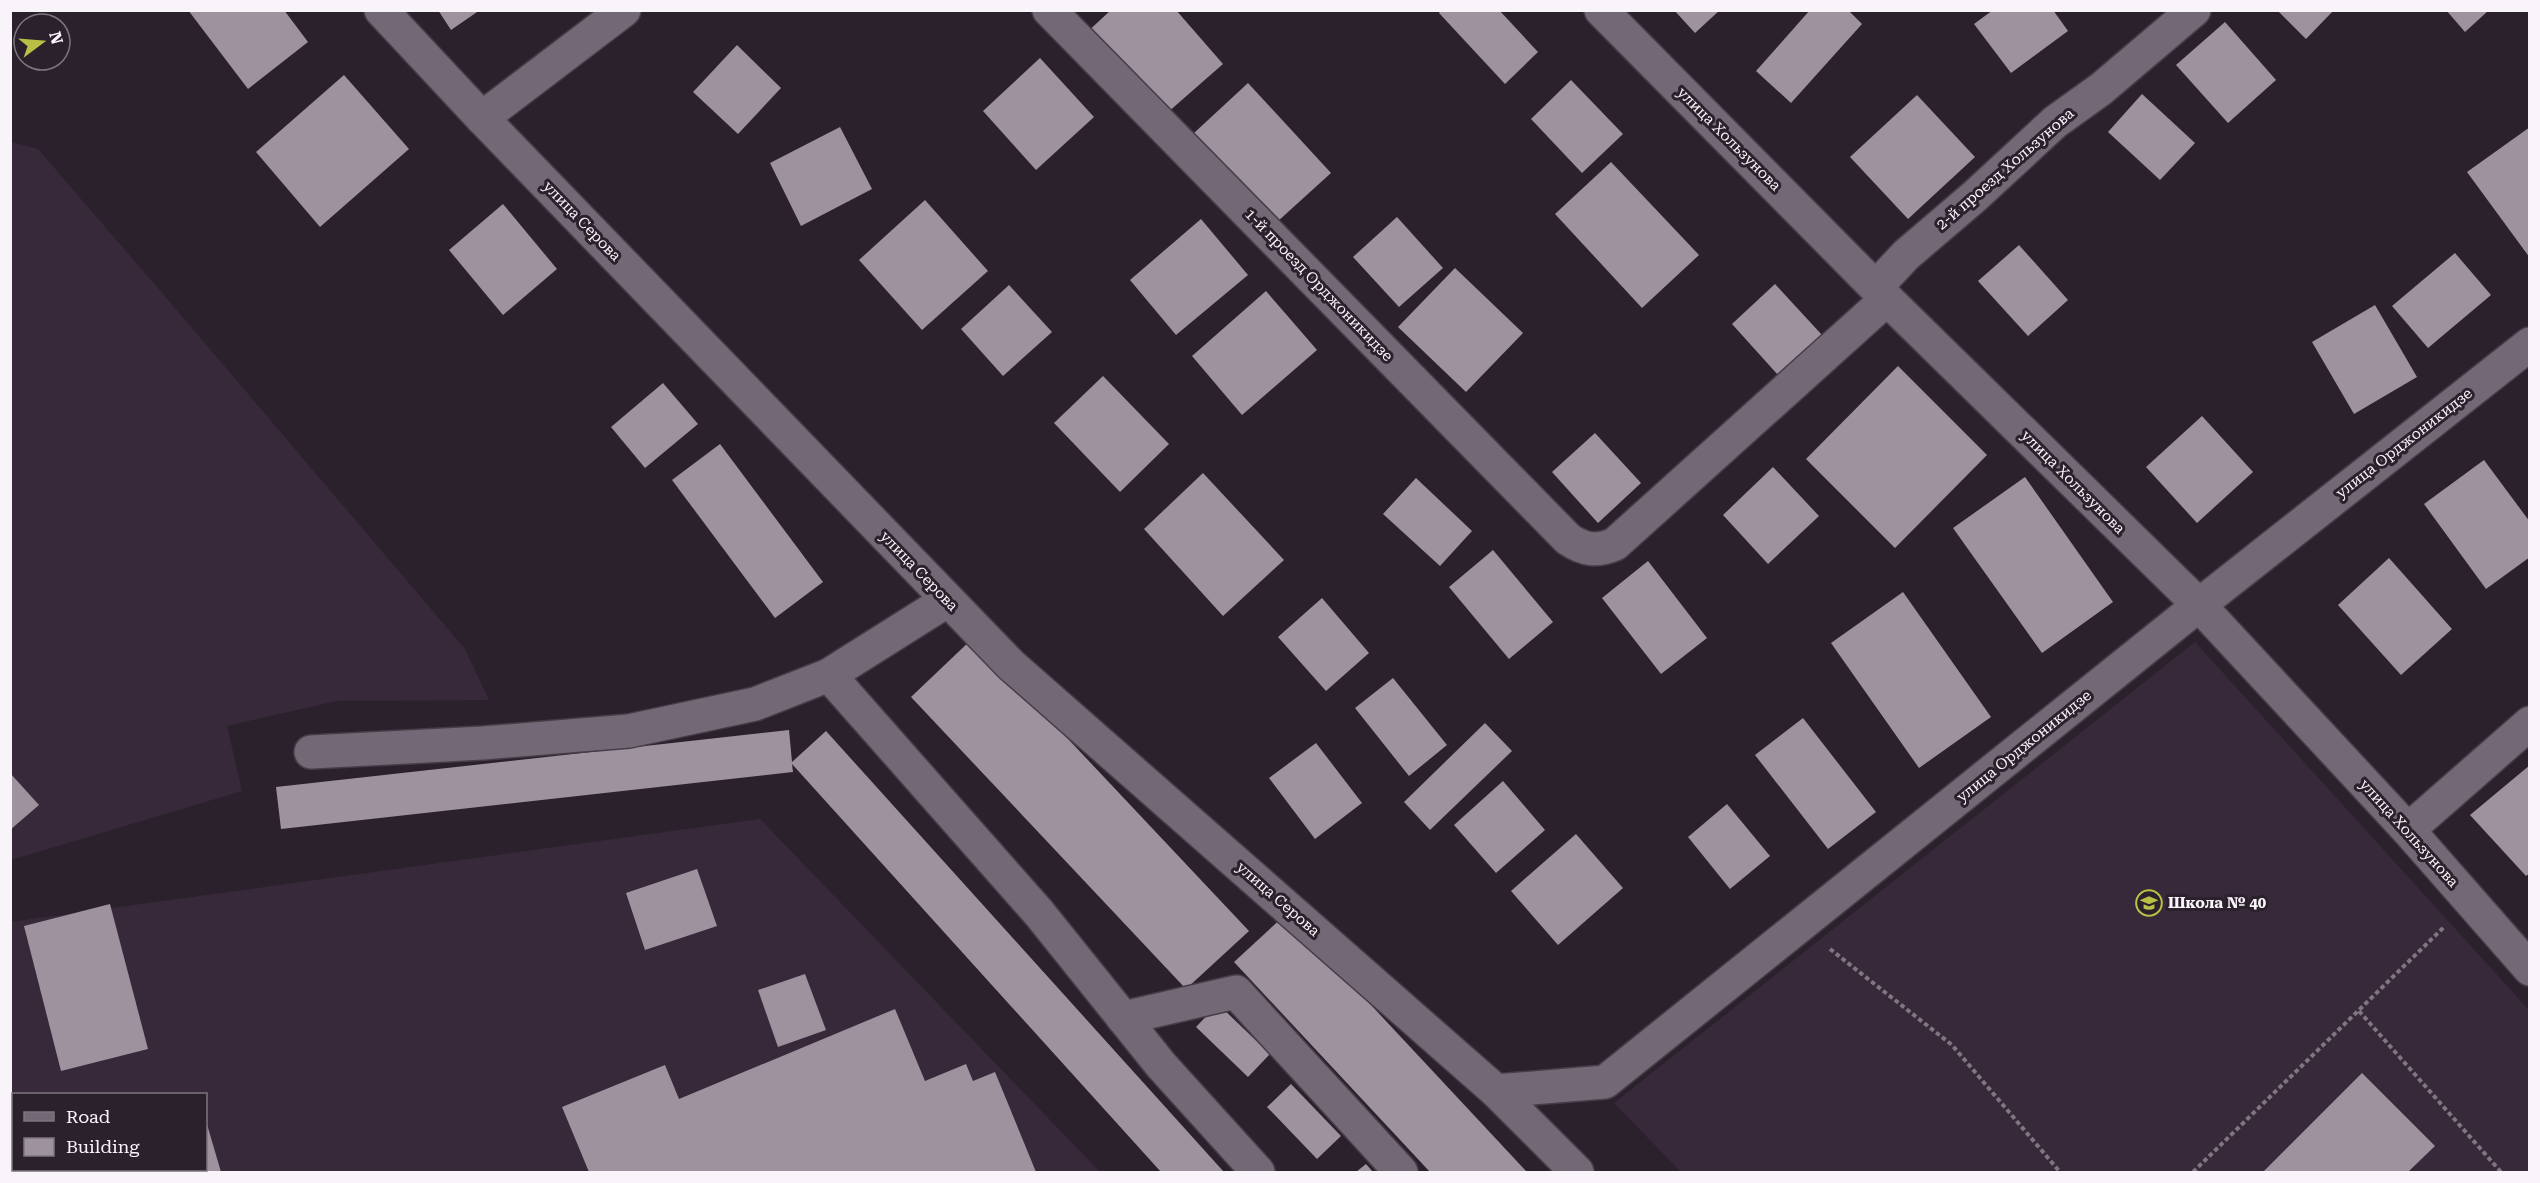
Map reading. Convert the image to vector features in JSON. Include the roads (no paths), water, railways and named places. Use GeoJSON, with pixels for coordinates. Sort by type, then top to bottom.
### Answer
{"type":"FeatureCollection","features":[{"type":"Feature","properties":{"kind":"street","name":"улица Серова"},"geometry":{"type":"LineString","coordinates":[[381,10],[482,118],[1011,665],[1496,1090],[1577,1173]]}},
{"type":"Feature","properties":{"kind":"street"},"geometry":{"type":"LineString","coordinates":[[482,118],[624,10]]}},
{"type":"Feature","properties":{"kind":"street","name":"1-й проезд Орджоникидзе"},"geometry":{"type":"LineString","coordinates":[[1049,10],[1568,539],[1581,548],[1593,550]]}},
{"type":"Feature","properties":{"kind":"street","name":"улица Хользунова"},"geometry":{"type":"LineString","coordinates":[[1601,10],[1882,293],[2199,605],[2408,830],[2529,969]]}},
{"type":"Feature","properties":{"kind":"street","name":"2-й проезд Хользунова"},"geometry":{"type":"LineString","coordinates":[[1593,550],[1615,544],[1882,293],[1905,255],[1975,196],[2055,122],[2101,89],[2194,10]]}},
{"type":"Feature","properties":{"kind":"street","name":"улица Орджоникидзе"},"geometry":{"type":"LineString","coordinates":[[1496,1090],[1605,1082],[2199,605],[2529,344]]}},
{"type":"Feature","properties":{"kind":"street"},"geometry":{"type":"LineString","coordinates":[[311,752],[629,731],[754,704],[829,675],[948,600]]}},
{"type":"Feature","properties":{"kind":"street"},"geometry":{"type":"LineString","coordinates":[[829,675],[1039,913],[1161,1065],[1258,1173]]}},
{"type":"Feature","properties":{"kind":"street"},"geometry":{"type":"LineString","coordinates":[[2408,830],[2529,723]]}},
{"type":"Feature","properties":{"kind":"street"},"geometry":{"type":"LineString","coordinates":[[1124,1018],[1236,992],[1401,1173]]}},
{"type":"Feature","properties":{"kind":"place","name":"Школа № 40"},"geometry":{"type":"Point","coordinates":[2149,903]}}]}
